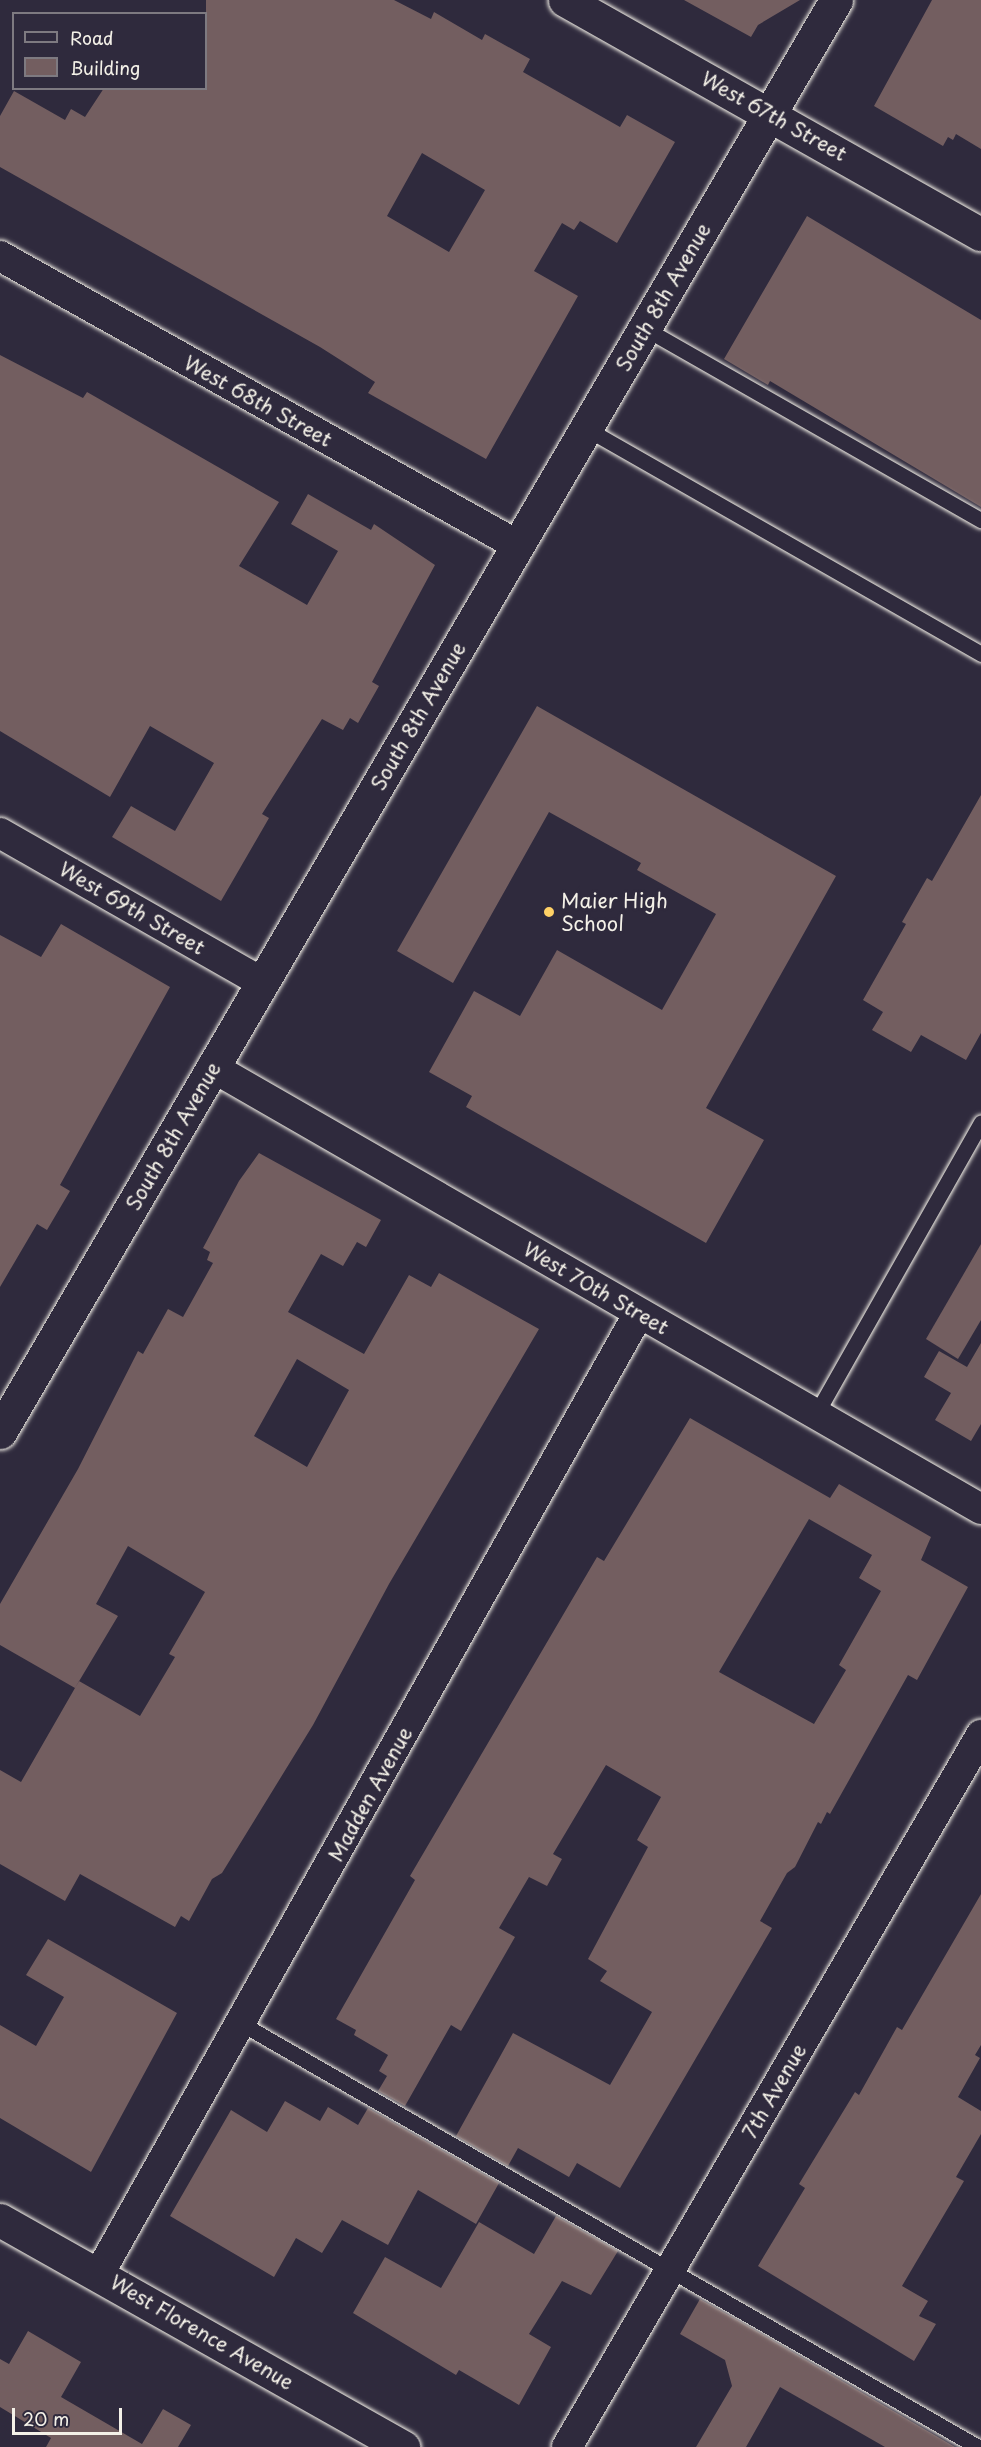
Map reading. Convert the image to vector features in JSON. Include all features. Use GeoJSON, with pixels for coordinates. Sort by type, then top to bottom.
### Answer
{"type":"FeatureCollection","features":[{"type":"Feature","properties":{"kind":"street","name":"West 67th Street"},"geometry":{"type":"LineString","coordinates":[[565,0],[770,112],[981,234]]}},
{"type":"Feature","properties":{"kind":"street","name":"South 8th Avenue"},"geometry":{"type":"LineString","coordinates":[[3,1421],[263,983],[836,0]]}},
{"type":"Feature","properties":{"kind":"street","name":"West 68th Street"},"geometry":{"type":"LineString","coordinates":[[0,256],[517,545]]}},
{"type":"Feature","properties":{"kind":"street","name":"West 69th Street"},"geometry":{"type":"LineString","coordinates":[[0,833],[263,983]]}},
{"type":"Feature","properties":{"kind":"street","name":"West 70th Street"},"geometry":{"type":"LineString","coordinates":[[212,1067],[981,1509]]}},
{"type":"Feature","properties":{"kind":"street","name":"Madden Avenue"},"geometry":{"type":"LineString","coordinates":[[99,2274],[242,2024],[639,1313]]}},
{"type":"Feature","properties":{"kind":"street","name":"7th Avenue"},"geometry":{"type":"LineString","coordinates":[[567,2447],[981,1735]]}},
{"type":"Feature","properties":{"kind":"street","name":"West Florence Avenue"},"geometry":{"type":"LineString","coordinates":[[0,2220],[403,2447]]}},
{"type":"Feature","properties":{"kind":"lane"},"geometry":{"type":"LineString","coordinates":[[645,328],[981,520]]}},
{"type":"Feature","properties":{"kind":"lane"},"geometry":{"type":"LineString","coordinates":[[587,429],[981,654]]}},
{"type":"Feature","properties":{"kind":"lane"},"geometry":{"type":"LineString","coordinates":[[816,1414],[981,1122]]}},
{"type":"Feature","properties":{"kind":"lane"},"geometry":{"type":"LineString","coordinates":[[242,2024],[978,2447]]}},
{"type":"Feature","properties":{"kind":"building"},"geometry":{"type":"Polygon","coordinates":[[[206,0],[394,0],[431,19],[434,12],[482,40],[485,34],[530,59],[523,72],[620,127],[627,115],[675,142],[617,243],[580,221],[574,230],[562,223],[534,271],[578,296],[486,459],[368,393],[375,382],[320,347],[0,167],[0,116],[14,91],[65,120],[71,109],[85,117],[103,90],[207,90],[206,0]],[[422,153],[387,216],[449,252],[485,190],[422,153]]]}},
{"type":"Feature","properties":{"kind":"building"},"geometry":{"type":"Polygon","coordinates":[[[684,0],[800,0],[758,25],[751,37],[684,0]]]}},
{"type":"Feature","properties":{"kind":"building"},"geometry":{"type":"Polygon","coordinates":[[[932,0],[981,0],[981,149],[956,134],[953,140],[948,137],[943,146],[874,106],[932,0]]]}},
{"type":"Feature","properties":{"kind":"building"},"geometry":{"type":"Polygon","coordinates":[[[807,216],[981,320],[981,507],[770,381],[768,385],[724,359],[807,216]]]}},
{"type":"Feature","properties":{"kind":"building"},"geometry":{"type":"Polygon","coordinates":[[[0,355],[83,398],[87,392],[279,502],[239,566],[307,605],[338,551],[291,524],[308,494],[371,530],[374,524],[435,565],[372,682],[379,686],[358,723],[350,718],[343,730],[322,719],[262,814],[269,818],[221,901],[112,837],[131,806],[175,831],[214,763],[150,726],[110,797],[0,731],[0,355]]]}},
{"type":"Feature","properties":{"kind":"building"},"geometry":{"type":"Polygon","coordinates":[[[537,706],[836,876],[706,1108],[764,1140],[706,1243],[466,1107],[472,1096],[429,1072],[474,991],[520,1016],[557,950],[662,1010],[716,914],[637,870],[641,863],[549,812],[453,983],[397,951],[537,706]]]}},
{"type":"Feature","properties":{"kind":"building"},"geometry":{"type":"Polygon","coordinates":[[[981,795],[981,1033],[966,1060],[921,1035],[911,1052],[872,1030],[883,1012],[863,1000],[906,924],[902,922],[927,878],[932,881],[981,795]]]}},
{"type":"Feature","properties":{"kind":"building"},"geometry":{"type":"Polygon","coordinates":[[[61,924],[170,987],[60,1185],[70,1191],[47,1230],[37,1224],[0,1287],[0,935],[41,957],[61,924]]]}},
{"type":"Feature","properties":{"kind":"building"},"geometry":{"type":"Polygon","coordinates":[[[259,1153],[381,1220],[366,1247],[357,1242],[343,1266],[321,1254],[288,1312],[364,1354],[409,1275],[431,1287],[439,1273],[539,1329],[389,1584],[313,1725],[222,1873],[212,1879],[189,1921],[181,1916],[175,1927],[80,1874],[65,1901],[0,1864],[0,1770],[21,1782],[75,1688],[0,1645],[0,1604],[78,1469],[138,1351],[143,1354],[168,1309],[183,1317],[213,1263],[207,1260],[210,1252],[203,1248],[239,1181],[259,1153]],[[297,1359],[254,1436],[307,1467],[349,1390],[297,1359]],[[128,1546],[96,1604],[118,1616],[79,1681],[140,1716],[175,1657],[169,1654],[205,1592],[128,1546]]]}},
{"type":"Feature","properties":{"kind":"building"},"geometry":{"type":"Polygon","coordinates":[[[981,1244],[981,1320],[958,1359],[926,1339],[981,1244]]]}},
{"type":"Feature","properties":{"kind":"building"},"geometry":{"type":"Polygon","coordinates":[[[981,1343],[981,1424],[971,1441],[935,1420],[951,1393],[924,1377],[939,1351],[967,1367],[981,1343]]]}},
{"type":"Feature","properties":{"kind":"building"},"geometry":{"type":"Polygon","coordinates":[[[690,1418],[830,1498],[839,1484],[931,1537],[921,1560],[968,1587],[917,1680],[908,1675],[830,1814],[827,1812],[821,1824],[818,1822],[795,1867],[787,1873],[760,1921],[772,1928],[620,2188],[577,2163],[569,2177],[518,2148],[508,2166],[456,2136],[513,2033],[610,2085],[652,2012],[600,1981],[607,1971],[588,1959],[648,1847],[637,1840],[661,1797],[606,1765],[553,1854],[562,1859],[547,1886],[529,1877],[499,1928],[515,1937],[461,2031],[451,2025],[405,2106],[378,2091],[387,2076],[379,2071],[388,2055],[354,2035],[356,2030],[336,2019],[415,1880],[410,1876],[597,1557],[604,1561],[690,1418]],[[809,1519],[719,1672],[814,1724],[846,1670],[839,1665],[881,1591],[859,1578],[872,1555],[809,1519]]]}},
{"type":"Feature","properties":{"kind":"building"},"geometry":{"type":"Polygon","coordinates":[[[981,1894],[981,2045],[975,2055],[980,2058],[958,2097],[981,2111],[981,2134],[956,2177],[964,2181],[902,2286],[928,2301],[919,2316],[936,2324],[914,2361],[758,2266],[805,2188],[799,2184],[855,2092],[859,2095],[897,2027],[902,2030],[981,1894]]]}},
{"type":"Feature","properties":{"kind":"building"},"geometry":{"type":"Polygon","coordinates":[[[48,1939],[177,2013],[91,2172],[0,2118],[0,2025],[36,2046],[64,1997],[26,1975],[48,1939]]]}},
{"type":"Feature","properties":{"kind":"building"},"geometry":{"type":"Polygon","coordinates":[[[285,2101],[320,2121],[328,2107],[358,2125],[368,2108],[499,2183],[476,2224],[418,2190],[388,2245],[342,2220],[322,2253],[296,2238],[274,2277],[170,2216],[231,2110],[267,2132],[285,2101]]]}},
{"type":"Feature","properties":{"kind":"building"},"geometry":{"type":"Polygon","coordinates":[[[556,2216],[618,2251],[591,2295],[562,2281],[529,2334],[551,2347],[519,2405],[459,2370],[456,2375],[353,2313],[385,2257],[441,2288],[479,2222],[534,2254],[556,2216]]]}},
{"type":"Feature","properties":{"kind":"building"},"geometry":{"type":"Polygon","coordinates":[[[700,2299],[955,2447],[885,2447],[780,2387],[746,2447],[696,2447],[732,2386],[725,2360],[680,2334],[700,2299]]]}},
{"type":"Feature","properties":{"kind":"building"},"geometry":{"type":"Polygon","coordinates":[[[28,2331],[81,2362],[61,2397],[142,2444],[163,2409],[191,2425],[178,2447],[46,2447],[51,2438],[0,2407],[0,2359],[9,2364],[28,2331]]]}},
{"type":"Feature","properties":{"kind":"place","name":"Maier High School"},"geometry":{"type":"Point","coordinates":[549,912]}}]}
